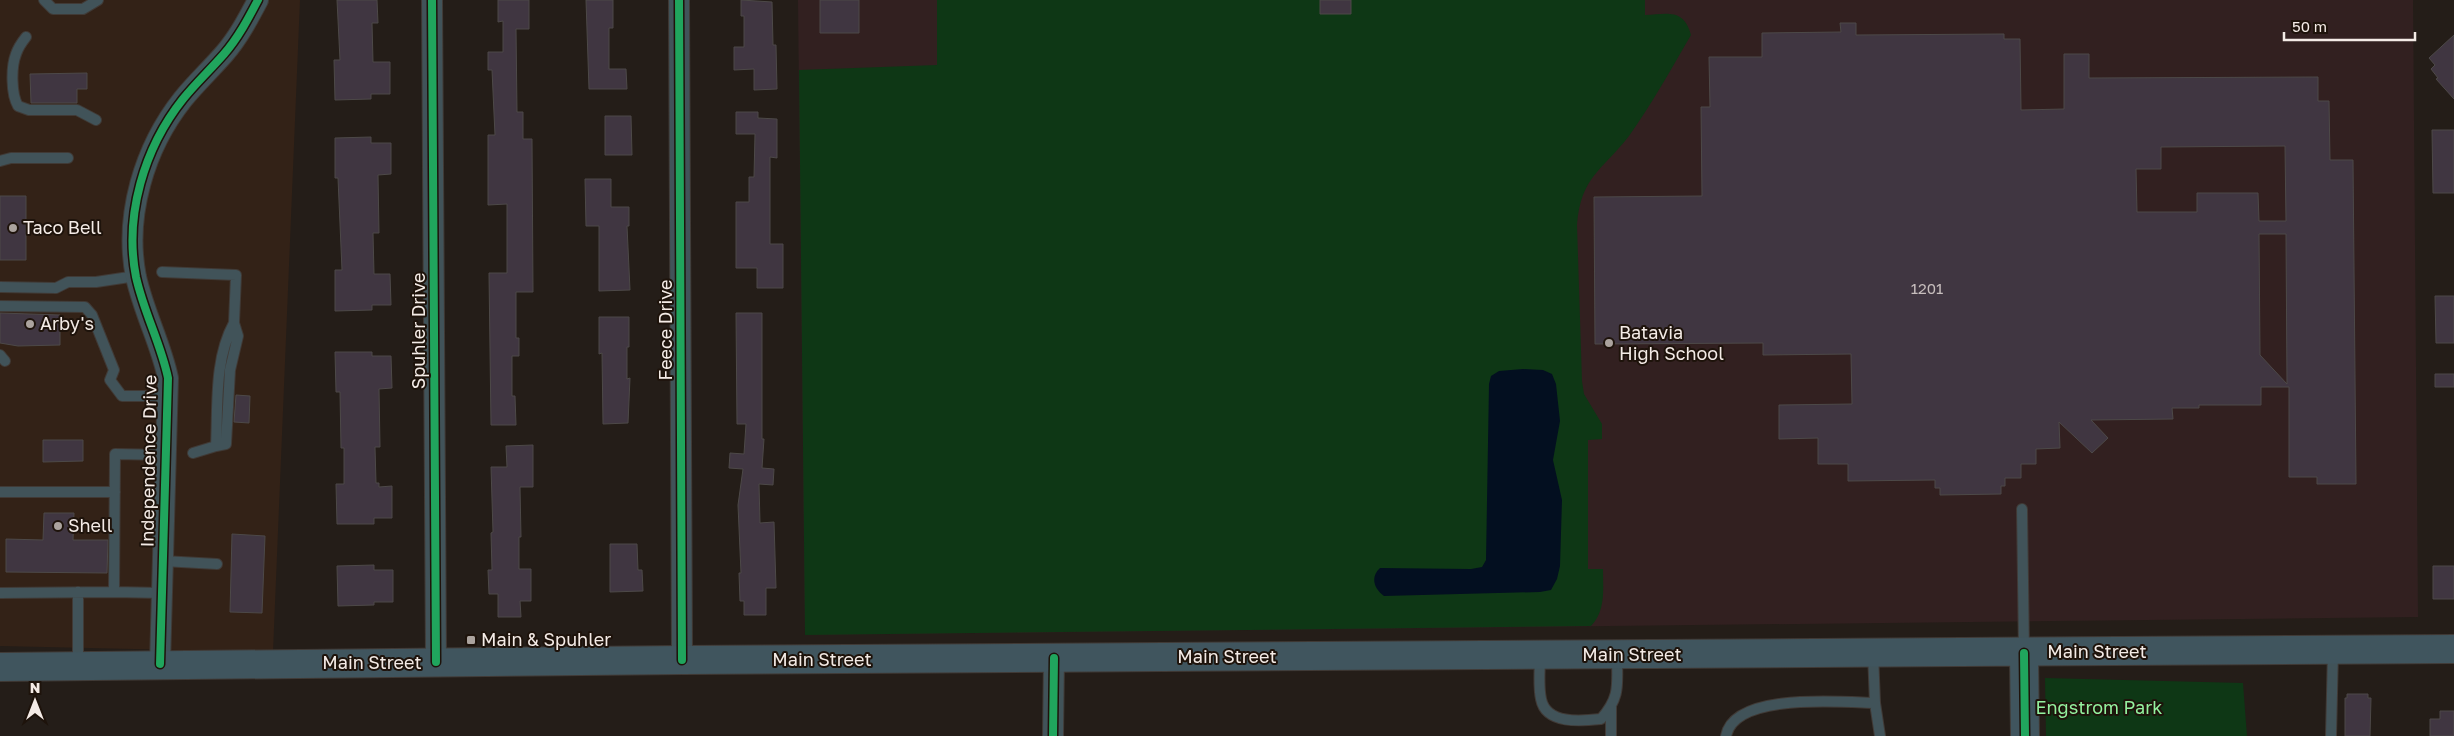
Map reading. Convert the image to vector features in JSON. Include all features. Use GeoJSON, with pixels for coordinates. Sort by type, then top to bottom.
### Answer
{"type":"FeatureCollection","features":[{"type":"Feature","properties":{"kind":"main road","name":"Main Street"},"geometry":{"type":"LineString","coordinates":[[0,667],[682,660],[2454,649]]}},
{"type":"Feature","properties":{"kind":"main road"},"geometry":{"type":"LineString","coordinates":[[2024,653],[2025,736]]}},
{"type":"Feature","properties":{"kind":"street","name":"Independence Drive"},"geometry":{"type":"LineString","coordinates":[[160,664],[169,396],[165,361],[146,313],[136,276],[134,220],[140,184],[149,156],[166,122],[183,99],[225,53],[246,24],[258,0]]}},
{"type":"Feature","properties":{"kind":"street","name":"Spuhler Drive"},"geometry":{"type":"LineString","coordinates":[[432,0],[436,662]]}},
{"type":"Feature","properties":{"kind":"street","name":"Feece Drive"},"geometry":{"type":"LineString","coordinates":[[679,0],[682,660]]}},
{"type":"Feature","properties":{"kind":"street"},"geometry":{"type":"LineString","coordinates":[[1053,736],[1054,658]]}},
{"type":"Feature","properties":{"kind":"lane"},"geometry":{"type":"LineString","coordinates":[[44,0],[53,9],[83,9],[98,0]]}},
{"type":"Feature","properties":{"kind":"lane"},"geometry":{"type":"LineString","coordinates":[[26,37],[15,55],[13,95],[18,106],[29,110],[78,110],[96,120]]}},
{"type":"Feature","properties":{"kind":"lane"},"geometry":{"type":"LineString","coordinates":[[0,162],[11,158],[68,158]]}},
{"type":"Feature","properties":{"kind":"lane"},"geometry":{"type":"LineString","coordinates":[[162,272],[236,275],[234,323],[229,333],[220,368],[216,446],[193,453]]}},
{"type":"Feature","properties":{"kind":"lane"},"geometry":{"type":"LineString","coordinates":[[0,287],[56,288],[68,282],[96,282],[136,276]]}},
{"type":"Feature","properties":{"kind":"lane"},"geometry":{"type":"LineString","coordinates":[[0,306],[85,307],[92,315],[114,370],[110,380],[122,396],[169,396]]}},
{"type":"Feature","properties":{"kind":"lane"},"geometry":{"type":"LineString","coordinates":[[114,592],[115,454],[167,455]]}},
{"type":"Feature","properties":{"kind":"lane"},"geometry":{"type":"LineString","coordinates":[[0,492],[115,492]]}},
{"type":"Feature","properties":{"kind":"lane"},"geometry":{"type":"LineString","coordinates":[[2022,509],[2024,653]]}},
{"type":"Feature","properties":{"kind":"lane"},"geometry":{"type":"LineString","coordinates":[[163,561],[218,564]]}},
{"type":"Feature","properties":{"kind":"lane"},"geometry":{"type":"LineString","coordinates":[[78,592],[78,666]]}},
{"type":"Feature","properties":{"kind":"lane"},"geometry":{"type":"LineString","coordinates":[[0,593],[162,593]]}},
{"type":"Feature","properties":{"kind":"lane"},"geometry":{"type":"LineString","coordinates":[[2331,736],[2333,650]]}},
{"type":"Feature","properties":{"kind":"lane"},"geometry":{"type":"LineString","coordinates":[[1872,654],[1875,702],[1880,736]]}},
{"type":"Feature","properties":{"kind":"lane"},"geometry":{"type":"LineString","coordinates":[[1611,736],[1611,707],[1617,690],[1617,655]]}},
{"type":"Feature","properties":{"kind":"lane"},"geometry":{"type":"LineString","coordinates":[[1540,656],[1541,700],[1550,713],[1562,720],[1583,721],[1601,718],[1611,707]]}},
{"type":"Feature","properties":{"kind":"lane"},"geometry":{"type":"LineString","coordinates":[[1726,736],[1735,719],[1752,709],[1772,704],[1875,702]]}},
{"type":"Feature","properties":{"kind":"shaded area"},"geometry":{"type":"Polygon","coordinates":[[[0,0],[300,0],[273,652],[0,646],[0,0]]]}},
{"type":"Feature","properties":{"kind":"shaded area","name":"Batavia High School"},"geometry":{"type":"Polygon","coordinates":[[[798,0],[2413,0],[2418,617],[805,635],[798,0]]]}},
{"type":"Feature","properties":{"kind":"green space"},"geometry":{"type":"Polygon","coordinates":[[[937,0],[1645,0],[1645,15],[1674,14],[1684,20],[1691,35],[1637,125],[1594,175],[1583,195],[1579,209],[1577,225],[1582,381],[1584,394],[1602,424],[1602,439],[1588,440],[1588,569],[1603,569],[1601,606],[1596,620],[1591,626],[805,635],[799,70],[937,65],[937,0]]]}},
{"type":"Feature","properties":{"kind":"green space","name":"Engstrom Park"},"geometry":{"type":"Polygon","coordinates":[[[2045,678],[2243,683],[2247,736],[2046,736],[2045,678]]]}},
{"type":"Feature","properties":{"kind":"water"},"geometry":{"type":"Polygon","coordinates":[[[1543,370],[1552,374],[1556,384],[1560,421],[1553,460],[1562,500],[1560,566],[1557,579],[1551,590],[1540,592],[1384,596],[1374,583],[1375,575],[1380,568],[1471,569],[1482,567],[1486,560],[1489,384],[1491,376],[1499,371],[1543,370]]]}},
{"type":"Feature","properties":{"kind":"building"},"geometry":{"type":"Polygon","coordinates":[[[337,0],[377,0],[378,23],[372,23],[373,62],[390,62],[390,94],[371,94],[371,99],[335,100],[334,60],[340,60],[337,0]]]}},
{"type":"Feature","properties":{"kind":"building"},"geometry":{"type":"Polygon","coordinates":[[[498,0],[529,0],[529,29],[516,29],[517,112],[523,112],[523,139],[532,139],[533,292],[516,292],[516,338],[519,338],[519,356],[512,356],[512,396],[515,396],[516,425],[491,425],[489,273],[507,273],[507,204],[488,205],[488,135],[495,135],[492,70],[488,70],[488,52],[503,52],[503,21],[498,22],[498,0]]]}},
{"type":"Feature","properties":{"kind":"building"},"geometry":{"type":"Polygon","coordinates":[[[586,0],[613,0],[613,28],[609,28],[609,69],[626,69],[627,89],[589,89],[586,0]]]}},
{"type":"Feature","properties":{"kind":"building"},"geometry":{"type":"Polygon","coordinates":[[[741,0],[772,2],[773,45],[776,45],[777,89],[754,90],[754,69],[734,70],[734,47],[744,47],[744,16],[741,16],[741,0]]]}},
{"type":"Feature","properties":{"kind":"building"},"geometry":{"type":"Polygon","coordinates":[[[820,0],[859,0],[859,33],[820,33],[820,0]]]}},
{"type":"Feature","properties":{"kind":"building"},"geometry":{"type":"Polygon","coordinates":[[[1320,0],[1351,0],[1351,14],[1320,14],[1320,0]]]}},
{"type":"Feature","properties":{"kind":"building"},"geometry":{"type":"Polygon","coordinates":[[[1840,23],[1856,23],[1856,35],[2004,34],[2004,39],[2020,39],[2021,110],[2064,109],[2064,54],[2089,54],[2089,78],[2318,77],[2318,101],[2329,101],[2330,160],[2353,160],[2356,484],[2317,484],[2317,477],[2289,477],[2289,387],[2261,387],[2261,405],[2199,405],[2199,408],[2172,408],[2173,419],[2091,420],[2108,438],[2092,453],[2059,422],[2060,448],[2036,449],[2036,464],[2021,464],[2021,478],[2005,478],[2005,486],[2001,486],[2001,494],[1940,495],[1940,488],[1935,488],[1935,480],[1848,481],[1848,464],[1818,464],[1818,438],[1779,439],[1779,405],[1852,404],[1851,354],[1763,355],[1763,343],[1595,344],[1594,197],[1702,196],[1701,107],[1710,107],[1709,57],[1762,57],[1762,33],[1841,32],[1840,23]],[[2285,146],[2161,147],[2161,169],[2136,169],[2137,212],[2197,212],[2197,193],[2258,193],[2259,221],[2286,221],[2285,146]],[[2259,234],[2260,355],[2287,384],[2286,234],[2259,234]]]}},
{"type":"Feature","properties":{"kind":"building"},"geometry":{"type":"Polygon","coordinates":[[[2454,35],[2454,99],[2436,79],[2438,78],[2431,69],[2435,65],[2429,58],[2454,35]]]}},
{"type":"Feature","properties":{"kind":"building"},"geometry":{"type":"Polygon","coordinates":[[[87,73],[87,89],[77,89],[77,103],[31,103],[30,74],[87,73]]]}},
{"type":"Feature","properties":{"kind":"building"},"geometry":{"type":"Polygon","coordinates":[[[736,112],[758,112],[758,118],[777,119],[777,158],[770,157],[770,244],[783,244],[783,288],[757,288],[757,268],[736,268],[736,202],[749,202],[749,177],[754,177],[755,134],[736,134],[736,112]]]}},
{"type":"Feature","properties":{"kind":"building"},"geometry":{"type":"Polygon","coordinates":[[[605,116],[631,116],[632,155],[605,155],[605,116]]]}},
{"type":"Feature","properties":{"kind":"building"},"geometry":{"type":"Polygon","coordinates":[[[2432,130],[2454,130],[2454,193],[2433,193],[2432,130]]]}},
{"type":"Feature","properties":{"kind":"building"},"geometry":{"type":"Polygon","coordinates":[[[371,137],[371,143],[391,143],[391,174],[378,175],[379,233],[373,233],[374,274],[390,274],[391,305],[372,305],[372,310],[335,311],[335,270],[342,270],[338,178],[335,178],[335,138],[371,137]]]}},
{"type":"Feature","properties":{"kind":"building"},"geometry":{"type":"Polygon","coordinates":[[[585,179],[611,179],[611,207],[629,207],[629,226],[627,226],[630,290],[599,291],[599,226],[586,226],[585,179]]]}},
{"type":"Feature","properties":{"kind":"building","name":"Taco Bell"},"geometry":{"type":"Polygon","coordinates":[[[0,196],[26,196],[26,260],[0,260],[0,196]]]}},
{"type":"Feature","properties":{"kind":"building"},"geometry":{"type":"Polygon","coordinates":[[[2435,296],[2454,296],[2454,343],[2436,343],[2435,296]]]}},
{"type":"Feature","properties":{"kind":"building","name":"Arby's"},"geometry":{"type":"Polygon","coordinates":[[[0,313],[60,315],[60,345],[18,346],[0,343],[0,313]]]}},
{"type":"Feature","properties":{"kind":"building"},"geometry":{"type":"Polygon","coordinates":[[[736,313],[762,313],[762,439],[764,439],[762,468],[774,469],[773,485],[759,484],[760,523],[774,522],[776,588],[766,588],[766,615],[744,615],[744,601],[740,601],[739,573],[741,573],[738,505],[743,469],[729,468],[730,453],[744,454],[746,424],[737,424],[736,313]]]}},
{"type":"Feature","properties":{"kind":"building"},"geometry":{"type":"Polygon","coordinates":[[[599,317],[629,317],[629,347],[627,347],[627,379],[630,378],[628,423],[603,424],[602,353],[599,354],[599,317]]]}},
{"type":"Feature","properties":{"kind":"building"},"geometry":{"type":"Polygon","coordinates":[[[335,352],[372,352],[372,356],[391,356],[392,388],[379,389],[380,447],[375,447],[376,483],[379,483],[379,487],[392,486],[392,518],[374,518],[374,524],[337,524],[336,484],[344,484],[344,448],[341,448],[340,392],[336,392],[335,352]]]}},
{"type":"Feature","properties":{"kind":"building"},"geometry":{"type":"Polygon","coordinates":[[[2435,374],[2454,374],[2454,387],[2435,387],[2435,374]]]}},
{"type":"Feature","properties":{"kind":"building"},"geometry":{"type":"Polygon","coordinates":[[[236,395],[250,396],[249,423],[234,422],[236,395]]]}},
{"type":"Feature","properties":{"kind":"building"},"geometry":{"type":"Polygon","coordinates":[[[43,440],[83,440],[83,461],[43,462],[43,440]]]}},
{"type":"Feature","properties":{"kind":"building"},"geometry":{"type":"Polygon","coordinates":[[[533,445],[533,487],[520,487],[521,537],[519,537],[519,569],[531,569],[531,601],[520,601],[521,617],[498,617],[498,594],[489,594],[488,570],[492,570],[491,533],[493,532],[491,467],[507,467],[506,446],[533,445]]]}},
{"type":"Feature","properties":{"kind":"building","name":"Shell"},"geometry":{"type":"Polygon","coordinates":[[[44,513],[74,513],[73,540],[108,540],[107,573],[6,572],[6,539],[43,540],[44,513]]]}},
{"type":"Feature","properties":{"kind":"building"},"geometry":{"type":"Polygon","coordinates":[[[232,534],[265,536],[262,613],[230,612],[232,534]]]}},
{"type":"Feature","properties":{"kind":"building"},"geometry":{"type":"Polygon","coordinates":[[[610,544],[637,544],[638,570],[642,570],[643,591],[610,592],[610,544]]]}},
{"type":"Feature","properties":{"kind":"building"},"geometry":{"type":"Polygon","coordinates":[[[374,565],[374,570],[393,570],[393,602],[374,602],[374,605],[338,606],[337,566],[374,565]]]}},
{"type":"Feature","properties":{"kind":"building"},"geometry":{"type":"Polygon","coordinates":[[[2433,566],[2454,566],[2454,599],[2433,599],[2433,566]]]}},
{"type":"Feature","properties":{"kind":"building"},"geometry":{"type":"Polygon","coordinates":[[[2347,694],[2368,694],[2368,698],[2371,698],[2370,736],[2345,736],[2345,698],[2347,698],[2347,694]]]}},
{"type":"Feature","properties":{"kind":"building"},"geometry":{"type":"Polygon","coordinates":[[[2440,711],[2454,711],[2454,736],[2430,736],[2430,719],[2440,719],[2440,711]]]}},
{"type":"Feature","properties":{"kind":"cycle path"},"geometry":{"type":"LineString","coordinates":[[160,664],[168,378],[136,277],[133,254],[135,207],[148,161],[169,118],[188,93],[229,48],[243,28],[258,0]]}},
{"type":"Feature","properties":{"kind":"cycle path"},"geometry":{"type":"LineString","coordinates":[[432,0],[436,662]]}},
{"type":"Feature","properties":{"kind":"cycle path"},"geometry":{"type":"LineString","coordinates":[[679,0],[682,660]]}},
{"type":"Feature","properties":{"kind":"cycle path"},"geometry":{"type":"LineString","coordinates":[[2024,653],[2025,736]]}},
{"type":"Feature","properties":{"kind":"cycle path"},"geometry":{"type":"LineString","coordinates":[[1053,736],[1054,658]]}},
{"type":"Feature","properties":{"kind":"place","name":"Taco Bell"},"geometry":{"type":"Point","coordinates":[13,228]}},
{"type":"Feature","properties":{"kind":"place","name":"Arby's"},"geometry":{"type":"Point","coordinates":[30,324]}},
{"type":"Feature","properties":{"kind":"place","name":"Batavia High School"},"geometry":{"type":"Point","coordinates":[1609,343]}},
{"type":"Feature","properties":{"kind":"place","name":"Shell"},"geometry":{"type":"Point","coordinates":[58,526]}},
{"type":"Feature","properties":{"kind":"place","name":"Main & Spuhler"},"geometry":{"type":"Point","coordinates":[471,640]}}]}
